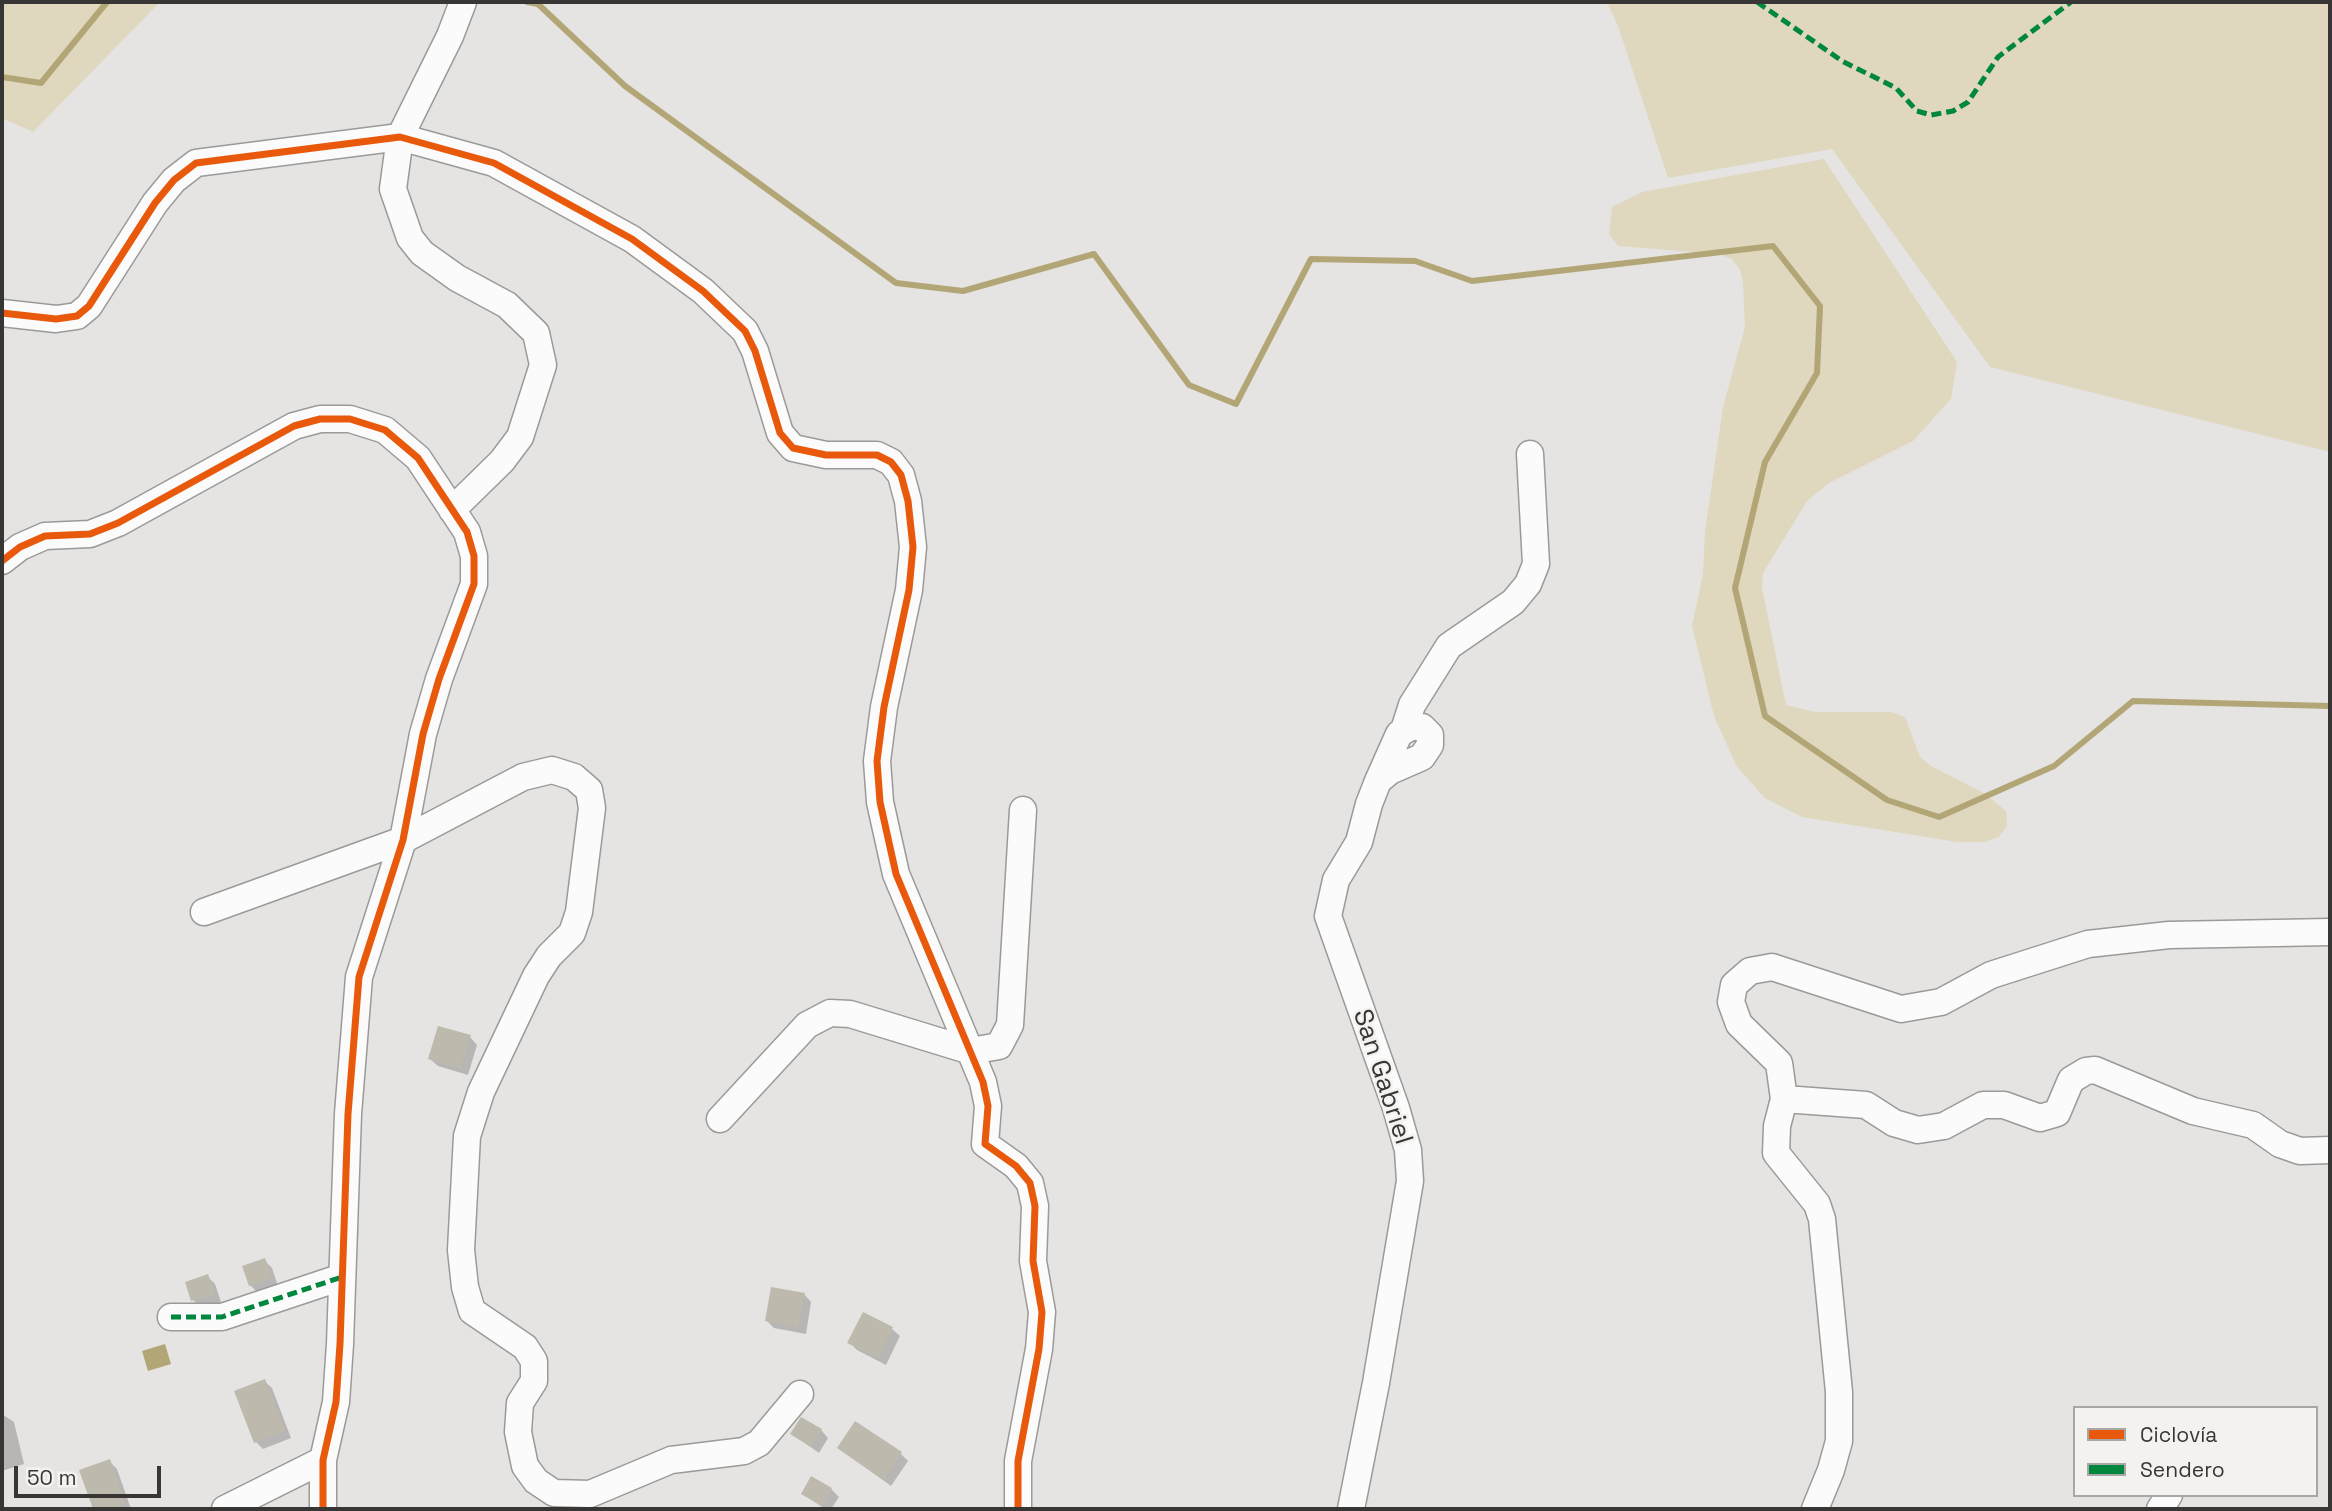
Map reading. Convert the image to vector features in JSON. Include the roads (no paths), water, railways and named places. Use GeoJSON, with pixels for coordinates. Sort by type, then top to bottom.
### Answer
{"type":"FeatureCollection","features":[{"type":"Feature","properties":{"kind":"street"},"geometry":{"type":"LineString","coordinates":[[452,510],[502,461],[520,437],[543,365],[536,333],[507,305],[457,278],[422,254],[410,238],[393,189],[400,137],[450,36],[463,2]]}},
{"type":"Feature","properties":{"kind":"street"},"geometry":{"type":"LineString","coordinates":[[2,313],[56,319],[77,316],[89,306],[155,203],[174,180],[196,163],[400,137],[495,163],[632,239],[703,292],[745,331],[755,351],[780,433],[793,448],[826,455],[877,455],[891,462],[901,475],[908,501],[913,547],[909,590],[884,707],[877,761],[880,802],[896,874],[971,1051],[988,1107],[985,1144],[1016,1166],[1030,1183],[1035,1206],[1033,1261],[1042,1312],[1039,1349],[1018,1461],[1018,1509]]}},
{"type":"Feature","properties":{"kind":"street"},"geometry":{"type":"LineString","coordinates":[[2,561],[20,547],[46,536],[90,534],[118,523],[294,426],[320,419],[350,419],[385,430],[418,458],[467,532],[474,556],[474,584],[439,679],[423,734],[403,840],[359,976],[348,1114],[336,1402],[323,1460],[323,1509]]}},
{"type":"Feature","properties":{"kind":"street","name":"San Gabriel"},"geometry":{"type":"LineString","coordinates":[[1351,1509],[1376,1383],[1410,1181],[1408,1150],[1396,1108],[1328,916],[1336,880],[1359,842],[1378,781],[1399,734],[1404,730],[1412,705],[1449,646],[1513,602],[1528,584],[1536,564],[1530,454]]}},
{"type":"Feature","properties":{"kind":"street"},"geometry":{"type":"LineString","coordinates":[[204,912],[403,840],[523,777],[552,770],[574,777],[589,790],[592,808],[579,912],[572,933],[549,956],[536,976],[481,1091],[467,1136],[461,1250],[465,1287],[472,1311],[525,1347],[534,1361],[534,1381],[520,1403],[518,1432],[525,1466],[536,1481],[554,1493],[590,1494],[671,1460],[744,1451],[759,1443],[800,1394]]}},
{"type":"Feature","properties":{"kind":"street"},"geometry":{"type":"LineString","coordinates":[[720,1119],[807,1025],[830,1013],[850,1014],[971,1051],[999,1046],[1010,1025],[1023,810]]}},
{"type":"Feature","properties":{"kind":"street"},"geometry":{"type":"LineString","coordinates":[[1815,1509],[1831,1471],[1839,1441],[1839,1392],[1822,1219],[1817,1203],[1776,1153],[1777,1126],[1784,1099],[1779,1063],[1738,1024],[1731,1002],[1734,985],[1751,971],[1773,967],[1901,1009],[1941,1002],[1992,975],[2088,944],[2169,935],[2330,932]]}},
{"type":"Feature","properties":{"kind":"street"},"geometry":{"type":"LineString","coordinates":[[1784,1099],[1866,1105],[1894,1123],[1918,1130],[1944,1126],[1983,1105],[2004,1105],[2040,1118],[2057,1113],[2071,1080],[2086,1071],[2095,1070],[2193,1111],[2253,1125],[2280,1144],[2300,1151],[2330,1150]]}},
{"type":"Feature","properties":{"kind":"street"},"geometry":{"type":"LineString","coordinates":[[171,1317],[222,1317],[342,1277]]}},
{"type":"Feature","properties":{"kind":"street"},"geometry":{"type":"LineString","coordinates":[[225,1509],[323,1460]]}},
{"type":"Feature","properties":{"kind":"waterway"},"geometry":{"type":"LineString","coordinates":[[2,77],[41,83],[107,2]]}},
{"type":"Feature","properties":{"kind":"waterway"},"geometry":{"type":"LineString","coordinates":[[527,2],[538,4],[625,86],[896,283],[963,291],[1094,254],[1189,385],[1236,404],[1311,259],[1415,261],[1472,281],[1773,246],[1820,306],[1817,373],[1765,462],[1735,588],[1765,716],[1887,800],[1939,817],[2054,766],[2133,701],[2330,706]]}}]}
